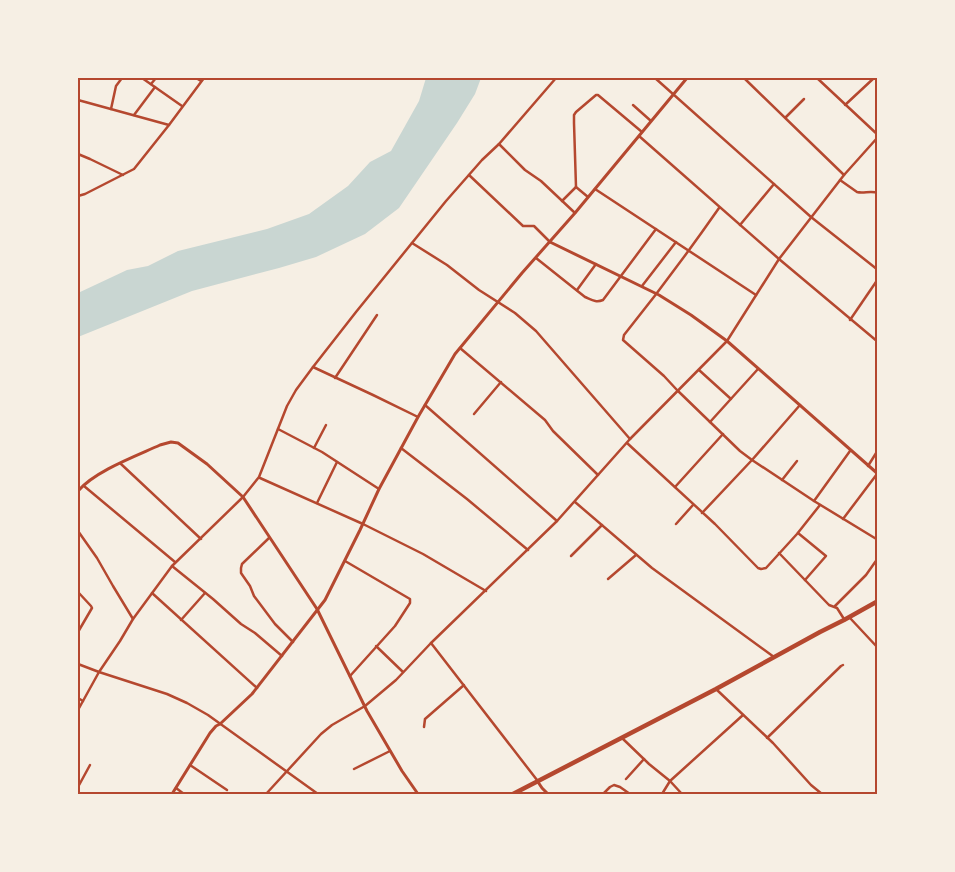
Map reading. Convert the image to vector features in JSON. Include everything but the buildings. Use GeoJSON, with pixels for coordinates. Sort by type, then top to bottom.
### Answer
{"type":"FeatureCollection","features":[{"type":"Feature","properties":{"kind":"highway"},"geometry":{"type":"LineString","coordinates":[[513,794],[716,689],[820,632],[850,621],[878,601]]}},
{"type":"Feature","properties":{"kind":"street"},"geometry":{"type":"LineString","coordinates":[[111,109],[116,86],[122,78]]}},
{"type":"Feature","properties":{"kind":"street"},"geometry":{"type":"LineString","coordinates":[[142,78],[182,106]]}},
{"type":"Feature","properties":{"kind":"street"},"geometry":{"type":"LineString","coordinates":[[151,84],[156,78]]}},
{"type":"Feature","properties":{"kind":"street"},"geometry":{"type":"LineString","coordinates":[[196,78],[201,81]]}},
{"type":"Feature","properties":{"kind":"street"},"geometry":{"type":"LineString","coordinates":[[78,196],[134,169],[204,78]]}},
{"type":"Feature","properties":{"kind":"street"},"geometry":{"type":"LineString","coordinates":[[78,710],[99,672],[133,619],[175,562],[244,497],[259,478],[287,406],[313,367],[469,175],[499,144],[556,78]]}},
{"type":"Feature","properties":{"kind":"street"},"geometry":{"type":"LineString","coordinates":[[656,78],[811,217],[878,270]]}},
{"type":"Feature","properties":{"kind":"street"},"geometry":{"type":"LineString","coordinates":[[172,794],[210,733],[252,694],[325,600],[379,489],[418,417],[460,348],[575,213],[686,78]]}},
{"type":"Feature","properties":{"kind":"street"},"geometry":{"type":"LineString","coordinates":[[744,78],[844,175]]}},
{"type":"Feature","properties":{"kind":"street"},"geometry":{"type":"LineString","coordinates":[[266,794],[321,734],[332,725],[365,706],[396,680],[431,643],[557,522],[630,439],[727,341],[779,260],[840,180],[878,136],[818,78]]}},
{"type":"Feature","properties":{"kind":"street"},"geometry":{"type":"LineString","coordinates":[[845,105],[874,78]]}},
{"type":"Feature","properties":{"kind":"street"},"geometry":{"type":"LineString","coordinates":[[134,115],[155,86]]}},
{"type":"Feature","properties":{"kind":"street"},"geometry":{"type":"LineString","coordinates":[[562,201],[576,187],[574,116],[582,106],[596,95],[599,95],[719,208],[878,342]]}},
{"type":"Feature","properties":{"kind":"street"},"geometry":{"type":"LineString","coordinates":[[786,117],[804,99]]}},
{"type":"Feature","properties":{"kind":"street"},"geometry":{"type":"LineString","coordinates":[[78,100],[169,125]]}},
{"type":"Feature","properties":{"kind":"street"},"geometry":{"type":"LineString","coordinates":[[633,105],[651,121]]}},
{"type":"Feature","properties":{"kind":"street"},"geometry":{"type":"LineString","coordinates":[[499,144],[525,170],[541,181],[575,213]]}},
{"type":"Feature","properties":{"kind":"street"},"geometry":{"type":"LineString","coordinates":[[78,154],[123,175]]}},
{"type":"Feature","properties":{"kind":"street"},"geometry":{"type":"LineString","coordinates":[[469,175],[524,227],[534,226],[550,242],[657,294],[691,315],[727,341],[877,474],[843,519]]}},
{"type":"Feature","properties":{"kind":"street"},"geometry":{"type":"LineString","coordinates":[[840,180],[858,192],[871,191],[878,193]]}},
{"type":"Feature","properties":{"kind":"street"},"geometry":{"type":"LineString","coordinates":[[740,225],[774,184]]}},
{"type":"Feature","properties":{"kind":"street"},"geometry":{"type":"LineString","coordinates":[[576,187],[588,197]]}},
{"type":"Feature","properties":{"kind":"street"},"geometry":{"type":"LineString","coordinates":[[594,189],[756,295]]}},
{"type":"Feature","properties":{"kind":"street"},"geometry":{"type":"LineString","coordinates":[[719,208],[657,294],[624,335],[624,340],[664,376],[740,451],[814,501],[878,540]]}},
{"type":"Feature","properties":{"kind":"street"},"geometry":{"type":"LineString","coordinates":[[536,258],[577,290],[593,301],[598,302],[603,300],[656,229]]}},
{"type":"Feature","properties":{"kind":"street"},"geometry":{"type":"LineString","coordinates":[[642,287],[676,242]]}},
{"type":"Feature","properties":{"kind":"street"},"geometry":{"type":"LineString","coordinates":[[412,243],[515,313],[536,331],[630,439]]}},
{"type":"Feature","properties":{"kind":"street"},"geometry":{"type":"LineString","coordinates":[[577,290],[596,264]]}},
{"type":"Feature","properties":{"kind":"street"},"geometry":{"type":"LineString","coordinates":[[850,320],[878,279]]}},
{"type":"Feature","properties":{"kind":"street"},"geometry":{"type":"LineString","coordinates":[[335,378],[377,315]]}},
{"type":"Feature","properties":{"kind":"street"},"geometry":{"type":"LineString","coordinates":[[460,348],[545,420],[553,431],[598,475]]}},
{"type":"Feature","properties":{"kind":"street"},"geometry":{"type":"LineString","coordinates":[[313,367],[418,417]]}},
{"type":"Feature","properties":{"kind":"street"},"geometry":{"type":"LineString","coordinates":[[710,422],[758,369]]}},
{"type":"Feature","properties":{"kind":"street"},"geometry":{"type":"LineString","coordinates":[[699,370],[731,398]]}},
{"type":"Feature","properties":{"kind":"street"},"geometry":{"type":"LineString","coordinates":[[474,414],[501,382]]}},
{"type":"Feature","properties":{"kind":"street"},"geometry":{"type":"LineString","coordinates":[[426,405],[557,522]]}},
{"type":"Feature","properties":{"kind":"street"},"geometry":{"type":"LineString","coordinates":[[702,513],[800,405]]}},
{"type":"Feature","properties":{"kind":"street"},"geometry":{"type":"LineString","coordinates":[[314,448],[326,425]]}},
{"type":"Feature","properties":{"kind":"street"},"geometry":{"type":"LineString","coordinates":[[278,429],[314,448],[379,489]]}},
{"type":"Feature","properties":{"kind":"street"},"geometry":{"type":"LineString","coordinates":[[675,487],[723,434]]}},
{"type":"Feature","properties":{"kind":"street"},"geometry":{"type":"LineString","coordinates":[[78,491],[96,476],[160,445],[171,442],[178,443],[207,464],[244,497],[317,609],[365,706],[390,751],[418,794]]}},
{"type":"Feature","properties":{"kind":"street"},"geometry":{"type":"LineString","coordinates":[[627,443],[761,569],[766,568],[798,533],[820,504]]}},
{"type":"Feature","properties":{"kind":"street"},"geometry":{"type":"LineString","coordinates":[[401,448],[467,499],[528,550]]}},
{"type":"Feature","properties":{"kind":"street"},"geometry":{"type":"LineString","coordinates":[[868,466],[878,450]]}},
{"type":"Feature","properties":{"kind":"street"},"geometry":{"type":"LineString","coordinates":[[814,501],[850,451]]}},
{"type":"Feature","properties":{"kind":"street"},"geometry":{"type":"LineString","coordinates":[[782,480],[797,461]]}},
{"type":"Feature","properties":{"kind":"street"},"geometry":{"type":"LineString","coordinates":[[317,504],[337,462]]}},
{"type":"Feature","properties":{"kind":"street"},"geometry":{"type":"LineString","coordinates":[[121,464],[201,539]]}},
{"type":"Feature","properties":{"kind":"street"},"geometry":{"type":"LineString","coordinates":[[259,478],[363,524],[423,554],[486,591]]}},
{"type":"Feature","properties":{"kind":"street"},"geometry":{"type":"LineString","coordinates":[[83,485],[175,562]]}},
{"type":"Feature","properties":{"kind":"street"},"geometry":{"type":"LineString","coordinates":[[575,502],[652,568],[774,657]]}},
{"type":"Feature","properties":{"kind":"street"},"geometry":{"type":"LineString","coordinates":[[676,524],[693,505]]}},
{"type":"Feature","properties":{"kind":"street"},"geometry":{"type":"LineString","coordinates":[[571,556],[602,525]]}},
{"type":"Feature","properties":{"kind":"street"},"geometry":{"type":"LineString","coordinates":[[78,531],[97,558],[133,619]]}},
{"type":"Feature","properties":{"kind":"street"},"geometry":{"type":"LineString","coordinates":[[798,533],[826,556],[804,580]]}},
{"type":"Feature","properties":{"kind":"street"},"geometry":{"type":"LineString","coordinates":[[269,538],[242,564],[241,573],[254,596],[275,624],[293,642]]}},
{"type":"Feature","properties":{"kind":"street"},"geometry":{"type":"LineString","coordinates":[[779,553],[828,605],[835,606],[878,648]]}},
{"type":"Feature","properties":{"kind":"street"},"geometry":{"type":"LineString","coordinates":[[608,579],[636,555]]}},
{"type":"Feature","properties":{"kind":"street"},"geometry":{"type":"LineString","coordinates":[[835,606],[866,575],[878,558]]}},
{"type":"Feature","properties":{"kind":"street"},"geometry":{"type":"LineString","coordinates":[[345,561],[403,594],[410,600],[410,604],[395,626],[350,676]]}},
{"type":"Feature","properties":{"kind":"street"},"geometry":{"type":"LineString","coordinates":[[172,566],[282,656]]}},
{"type":"Feature","properties":{"kind":"street"},"geometry":{"type":"LineString","coordinates":[[78,592],[92,608],[78,632]]}},
{"type":"Feature","properties":{"kind":"street"},"geometry":{"type":"LineString","coordinates":[[152,592],[257,688]]}},
{"type":"Feature","properties":{"kind":"street"},"geometry":{"type":"LineString","coordinates":[[182,620],[205,593]]}},
{"type":"Feature","properties":{"kind":"street"},"geometry":{"type":"LineString","coordinates":[[431,643],[548,794]]}},
{"type":"Feature","properties":{"kind":"street"},"geometry":{"type":"LineString","coordinates":[[376,646],[403,672]]}},
{"type":"Feature","properties":{"kind":"street"},"geometry":{"type":"LineString","coordinates":[[78,664],[167,694],[208,714],[318,794]]}},
{"type":"Feature","properties":{"kind":"street"},"geometry":{"type":"LineString","coordinates":[[767,738],[843,665]]}},
{"type":"Feature","properties":{"kind":"street"},"geometry":{"type":"LineString","coordinates":[[424,727],[425,719],[464,685]]}},
{"type":"Feature","properties":{"kind":"street"},"geometry":{"type":"LineString","coordinates":[[716,689],[822,794]]}},
{"type":"Feature","properties":{"kind":"street"},"geometry":{"type":"LineString","coordinates":[[78,698],[83,701]]}},
{"type":"Feature","properties":{"kind":"street"},"geometry":{"type":"LineString","coordinates":[[662,794],[670,781],[743,715]]}},
{"type":"Feature","properties":{"kind":"street"},"geometry":{"type":"LineString","coordinates":[[622,738],[682,794]]}},
{"type":"Feature","properties":{"kind":"street"},"geometry":{"type":"LineString","coordinates":[[354,769],[390,751]]}},
{"type":"Feature","properties":{"kind":"street"},"geometry":{"type":"LineString","coordinates":[[626,779],[644,759]]}},
{"type":"Feature","properties":{"kind":"street"},"geometry":{"type":"LineString","coordinates":[[190,765],[227,790]]}},
{"type":"Feature","properties":{"kind":"street"},"geometry":{"type":"LineString","coordinates":[[78,787],[90,766]]}},
{"type":"Feature","properties":{"kind":"street"},"geometry":{"type":"LineString","coordinates":[[603,794],[610,787],[614,786],[630,794]]}},
{"type":"Feature","properties":{"kind":"street"},"geometry":{"type":"LineString","coordinates":[[176,788],[184,794]]}},
{"type":"Feature","properties":{"kind":"shaded area"},"geometry":{"type":"Polygon","coordinates":[[[426,78],[481,78],[475,94],[457,123],[399,208],[365,234],[316,257],[192,291],[78,337],[78,293],[127,270],[148,266],[178,251],[267,229],[309,214],[348,186],[370,162],[391,151],[419,101],[426,78]]]}}]}
